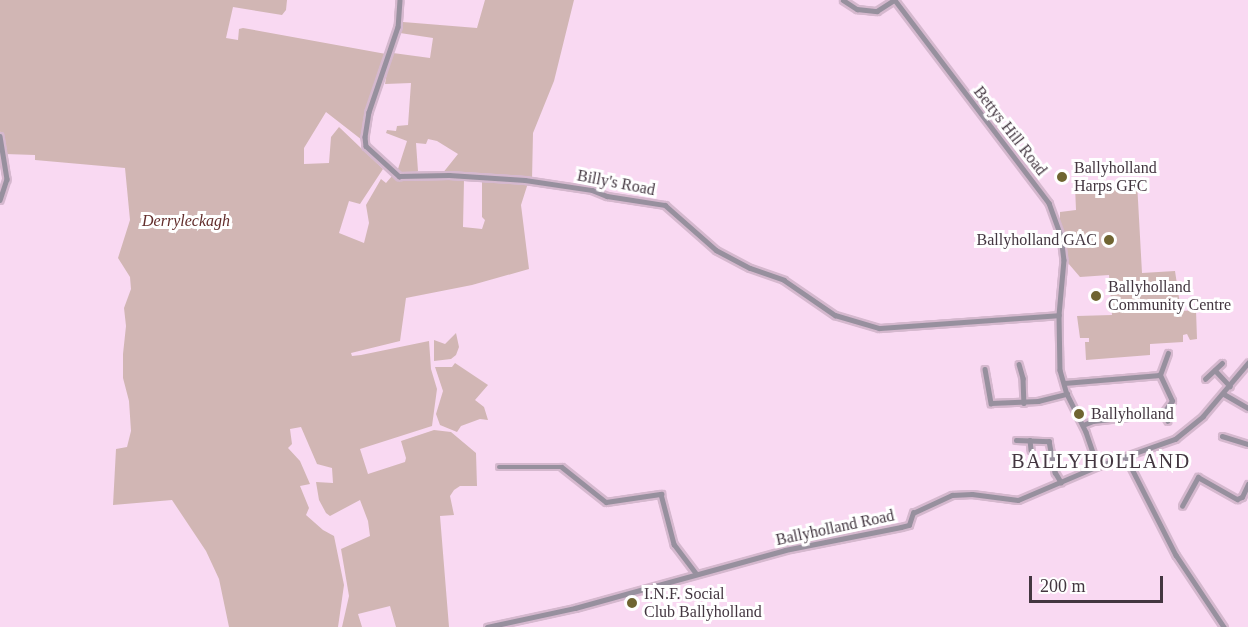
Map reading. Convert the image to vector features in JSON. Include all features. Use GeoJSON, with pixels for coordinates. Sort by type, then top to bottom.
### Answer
{"type":"FeatureCollection","features":[{"type":"Feature","properties":{"kind":"street","name":"Billy's Road"},"geometry":{"type":"LineString","coordinates":[[400,0],[398,27],[369,112],[365,137],[366,146],[399,176],[449,175],[525,180],[592,190],[607,196],[665,205],[716,250],[750,268],[786,281],[835,315],[879,328],[1059,315]]}},
{"type":"Feature","properties":{"kind":"street"},"geometry":{"type":"LineString","coordinates":[[843,0],[857,9],[877,11],[895,0]]}},
{"type":"Feature","properties":{"kind":"street","name":"Bettys Hill Road"},"geometry":{"type":"LineString","coordinates":[[895,0],[1049,203],[1064,255],[1059,315],[1059,360],[1067,394],[1083,425],[1098,466]]}},
{"type":"Feature","properties":{"kind":"street"},"geometry":{"type":"LineString","coordinates":[[0,136],[6,179],[0,200]]}},
{"type":"Feature","properties":{"kind":"street"},"geometry":{"type":"LineString","coordinates":[[1083,425],[1093,421],[1163,413],[1171,406],[1172,397],[1160,375],[1168,353]]}},
{"type":"Feature","properties":{"kind":"street"},"geometry":{"type":"LineString","coordinates":[[1205,379],[1222,363]]}},
{"type":"Feature","properties":{"kind":"street","name":"Ballyholland Road"},"geometry":{"type":"LineString","coordinates":[[487,627],[575,608],[785,550],[909,525],[913,513],[952,495],[972,494],[1014,501],[1098,466],[1175,439],[1224,394],[1248,363]]}},
{"type":"Feature","properties":{"kind":"street"},"geometry":{"type":"LineString","coordinates":[[1019,364],[1023,378],[1024,403]]}},
{"type":"Feature","properties":{"kind":"street"},"geometry":{"type":"LineString","coordinates":[[985,369],[991,403],[1024,403],[1067,394]]}},
{"type":"Feature","properties":{"kind":"street"},"geometry":{"type":"LineString","coordinates":[[1215,370],[1230,387]]}},
{"type":"Feature","properties":{"kind":"street"},"geometry":{"type":"LineString","coordinates":[[1064,382],[1160,375]]}},
{"type":"Feature","properties":{"kind":"street"},"geometry":{"type":"LineString","coordinates":[[1224,394],[1248,408]]}},
{"type":"Feature","properties":{"kind":"street"},"geometry":{"type":"LineString","coordinates":[[1163,413],[1168,421]]}},
{"type":"Feature","properties":{"kind":"street"},"geometry":{"type":"LineString","coordinates":[[1222,436],[1248,444]]}},
{"type":"Feature","properties":{"kind":"street"},"geometry":{"type":"LineString","coordinates":[[1016,440],[1049,441],[1055,472],[1061,482]]}},
{"type":"Feature","properties":{"kind":"street"},"geometry":{"type":"LineString","coordinates":[[1030,440],[1031,450]]}},
{"type":"Feature","properties":{"kind":"street"},"geometry":{"type":"LineString","coordinates":[[1126,457],[1176,555],[1224,627]]}},
{"type":"Feature","properties":{"kind":"street"},"geometry":{"type":"LineString","coordinates":[[499,467],[562,467],[606,502],[661,494],[674,544],[696,573]]}},
{"type":"Feature","properties":{"kind":"street"},"geometry":{"type":"LineString","coordinates":[[1182,506],[1198,477],[1237,499],[1242,497],[1248,484]]}},
{"type":"Feature","properties":{"kind":"green space","name":"Derryleckagh"},"geometry":{"type":"Polygon","coordinates":[[[0,0],[287,0],[286,10],[282,15],[233,7],[226,38],[238,40],[239,29],[243,28],[386,54],[366,113],[362,140],[326,112],[304,148],[304,164],[329,163],[331,137],[339,127],[383,169],[360,204],[349,201],[339,233],[364,243],[369,223],[366,205],[381,179],[386,183],[392,176],[401,179],[457,176],[464,180],[463,227],[482,229],[485,220],[482,217],[482,178],[528,183],[521,205],[529,269],[472,285],[406,298],[400,341],[351,353],[352,356],[361,355],[429,341],[431,369],[437,389],[432,426],[360,449],[368,474],[405,462],[401,441],[434,430],[451,432],[476,453],[477,486],[460,486],[454,490],[450,496],[454,515],[440,516],[449,627],[396,627],[390,606],[358,614],[362,627],[342,627],[349,596],[341,549],[370,536],[368,521],[360,500],[330,516],[326,513],[319,500],[316,482],[333,483],[332,468],[317,464],[301,427],[290,429],[292,444],[288,448],[300,461],[310,484],[300,486],[309,508],[306,515],[323,530],[334,536],[344,585],[338,627],[229,627],[219,579],[206,551],[172,500],[113,505],[116,449],[127,447],[131,431],[129,401],[123,378],[123,354],[126,326],[124,308],[131,289],[130,277],[118,258],[130,220],[125,168],[35,160],[35,155],[5,154],[0,131],[0,0]]]}},
{"type":"Feature","properties":{"kind":"green space"},"geometry":{"type":"Polygon","coordinates":[[[485,0],[574,0],[554,81],[533,133],[532,180],[469,173],[442,174],[458,154],[437,141],[428,139],[426,144],[416,143],[418,171],[413,174],[397,172],[407,141],[386,133],[387,130],[396,131],[397,126],[408,125],[411,83],[385,84],[388,66],[393,53],[430,58],[433,38],[400,33],[403,22],[477,28],[485,0]]]}},
{"type":"Feature","properties":{"kind":"green space"},"geometry":{"type":"Polygon","coordinates":[[[1137,182],[1142,273],[1175,271],[1181,311],[1196,310],[1197,339],[1190,340],[1187,334],[1183,335],[1183,342],[1150,344],[1150,355],[1086,360],[1085,342],[1089,342],[1089,338],[1080,338],[1077,316],[1112,315],[1109,275],[1080,277],[1068,263],[1060,227],[1060,212],[1076,210],[1075,186],[1137,182]]]}},
{"type":"Feature","properties":{"kind":"green space"},"geometry":{"type":"Polygon","coordinates":[[[456,333],[459,347],[456,355],[451,359],[434,361],[434,340],[445,344],[456,333]]]}},
{"type":"Feature","properties":{"kind":"green space"},"geometry":{"type":"Polygon","coordinates":[[[455,363],[488,385],[475,400],[484,407],[488,420],[480,419],[461,426],[457,432],[440,425],[436,414],[443,391],[435,367],[452,367],[455,363]]]}},
{"type":"Feature","properties":{"kind":"place","name":"Ballyholland Harps GFC"},"geometry":{"type":"Point","coordinates":[1062,177]}},
{"type":"Feature","properties":{"kind":"place","name":"Ballyholland GAC"},"geometry":{"type":"Point","coordinates":[1109,240]}},
{"type":"Feature","properties":{"kind":"place","name":"Ballyholland Community Centre"},"geometry":{"type":"Point","coordinates":[1096,296]}},
{"type":"Feature","properties":{"kind":"place","name":"Ballyholland"},"geometry":{"type":"Point","coordinates":[1079,414]}},
{"type":"Feature","properties":{"kind":"place","name":"I.N.F. Social Club Ballyholland"},"geometry":{"type":"Point","coordinates":[632,603]}},
{"type":"Feature","properties":{"kind":"district","name":"BALLYHOLLAND"},"geometry":{"type":"Point","coordinates":[1101,461]}}]}
